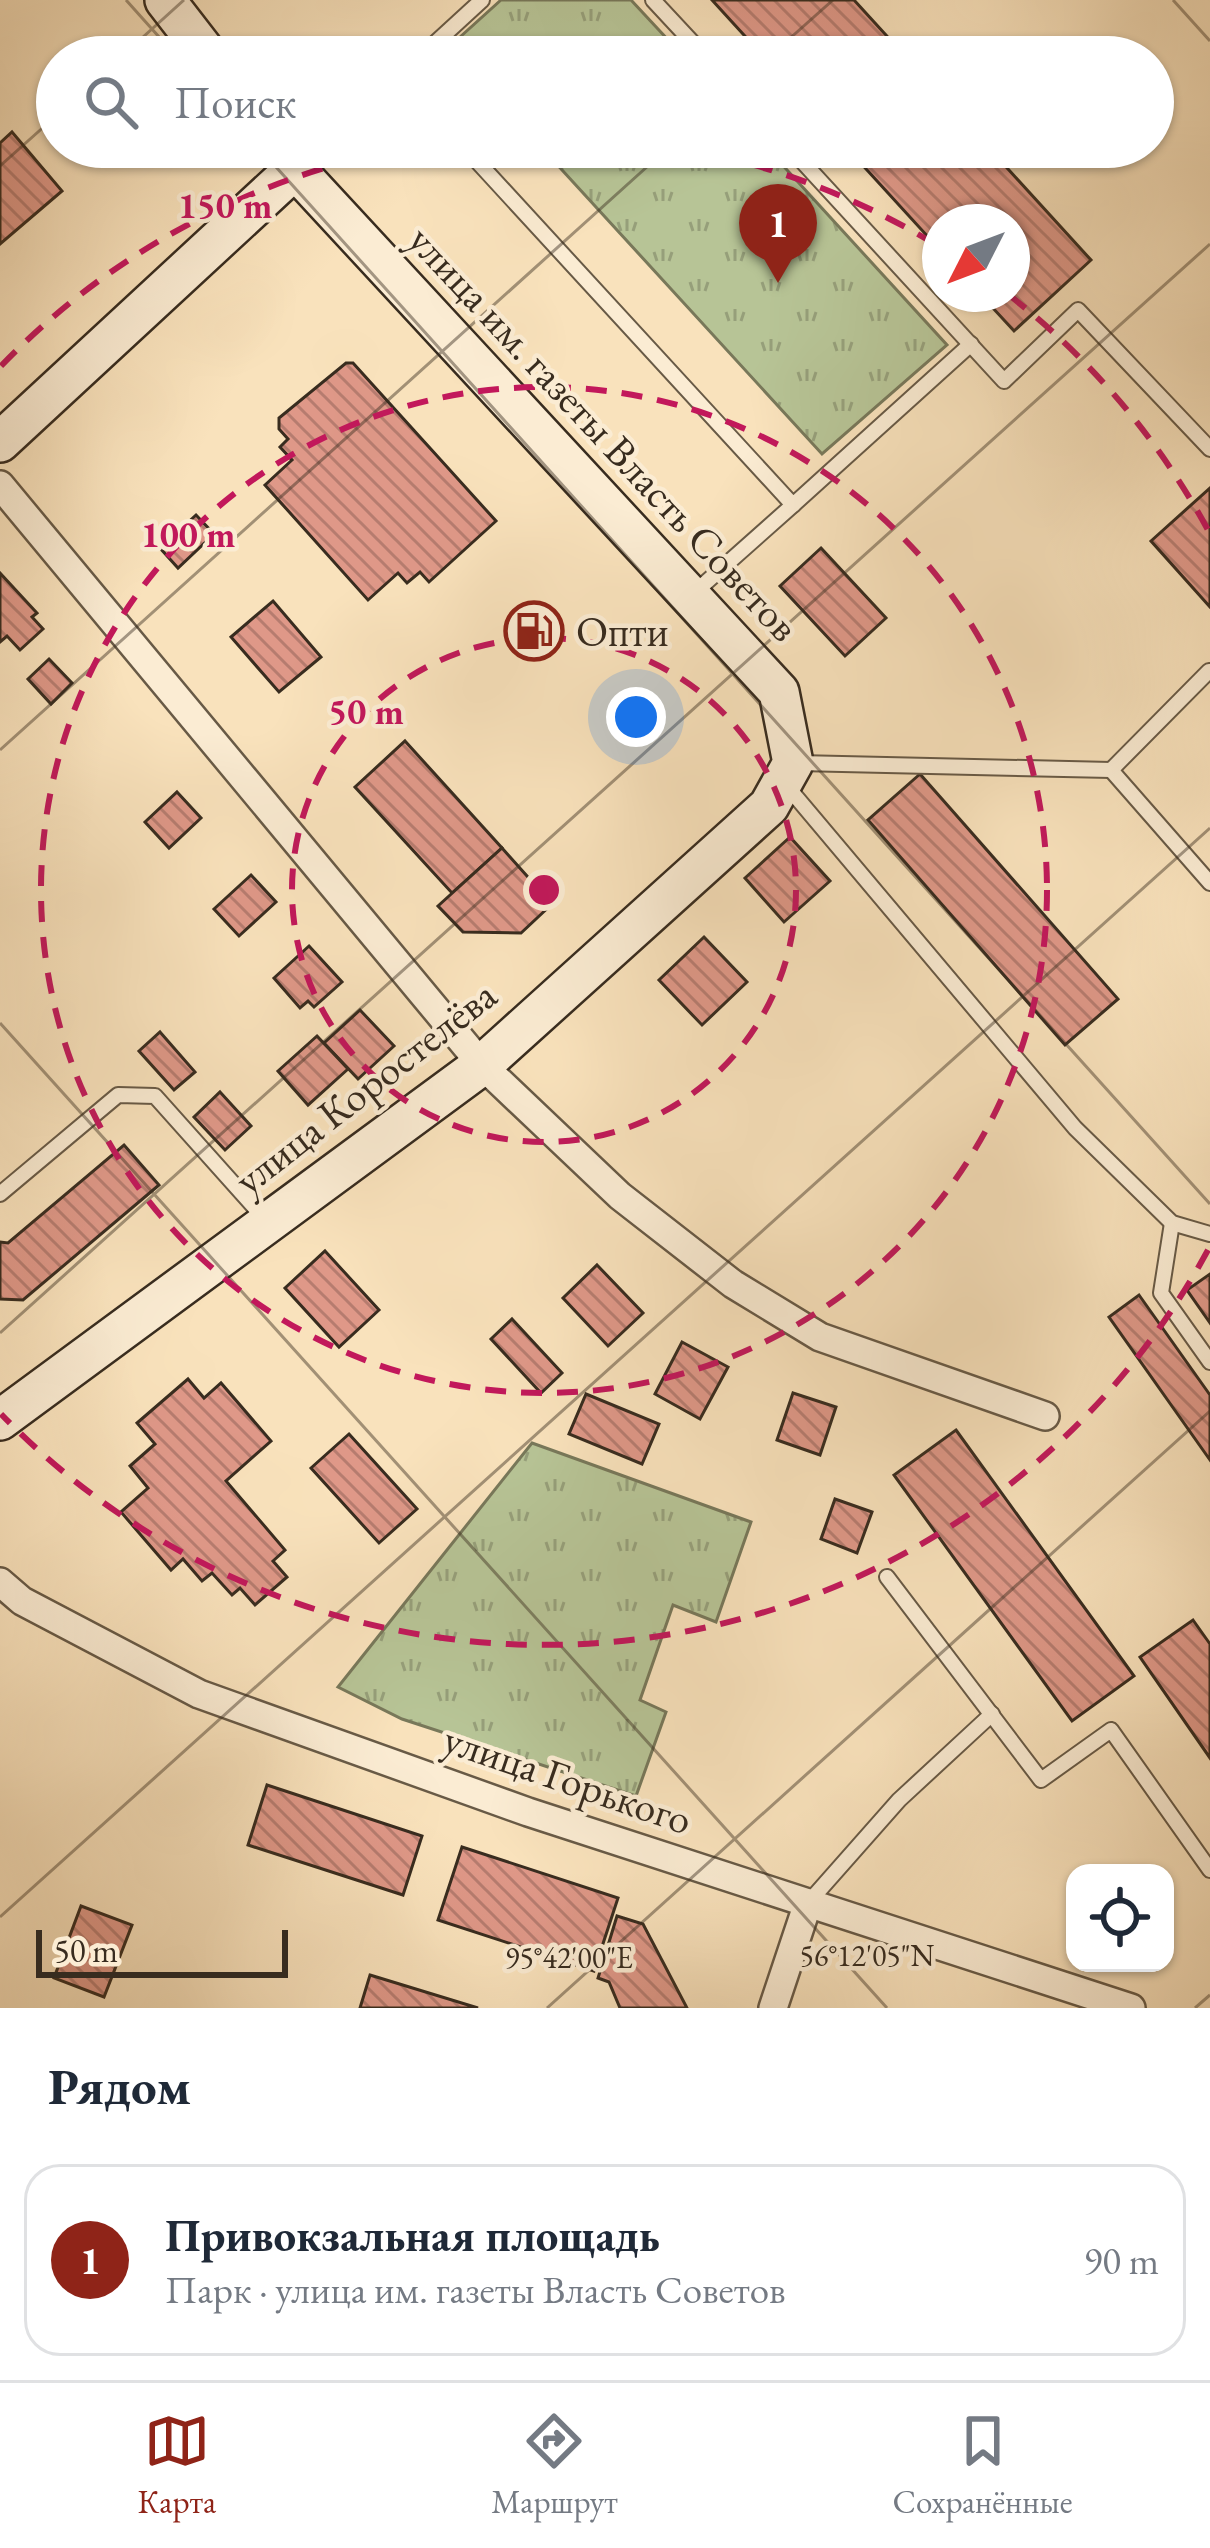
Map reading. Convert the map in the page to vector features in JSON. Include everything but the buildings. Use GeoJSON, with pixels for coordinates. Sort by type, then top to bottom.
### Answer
{"type":"FeatureCollection","features":[{"type":"Feature","properties":{"kind":"street"},"geometry":{"type":"LineString","coordinates":[[165,0],[193,36]]}},
{"type":"Feature","properties":{"kind":"street"},"geometry":{"type":"LineString","coordinates":[[0,442],[284,168]]}},
{"type":"Feature","properties":{"kind":"street","name":"улица им. газеты Власть Советов"},"geometry":{"type":"LineString","coordinates":[[310,168],[779,692],[782,783]]}},
{"type":"Feature","properties":{"kind":"street"},"geometry":{"type":"LineString","coordinates":[[0,485],[482,1065],[620,1196],[751,1294],[820,1337],[1045,1416]]}},
{"type":"Feature","properties":{"kind":"street","name":"улица Коростелёва"},"geometry":{"type":"LineString","coordinates":[[0,1420],[482,1065],[782,783]]}},
{"type":"Feature","properties":{"kind":"street","name":"улица Горького"},"geometry":{"type":"LineString","coordinates":[[0,1582],[22,1601],[199,1694],[528,1812],[1130,2008]]}},
{"type":"Feature","properties":{"kind":"street"},"geometry":{"type":"LineString","coordinates":[[773,2008],[808,1903]]}},
{"type":"Feature","properties":{"kind":"lane"},"geometry":{"type":"LineString","coordinates":[[443,36],[482,0]]}},
{"type":"Feature","properties":{"kind":"lane"},"geometry":{"type":"LineString","coordinates":[[653,0],[686,36]]}},
{"type":"Feature","properties":{"kind":"lane"},"geometry":{"type":"LineString","coordinates":[[483,168],[793,505]]}},
{"type":"Feature","properties":{"kind":"lane"},"geometry":{"type":"LineString","coordinates":[[809,168],[1004,381],[1078,310],[1210,448]]}},
{"type":"Feature","properties":{"kind":"lane"},"geometry":{"type":"LineString","coordinates":[[690,596],[971,344]]}},
{"type":"Feature","properties":{"kind":"lane"},"geometry":{"type":"LineString","coordinates":[[782,783],[1111,770],[1210,671]]}},
{"type":"Feature","properties":{"kind":"lane"},"geometry":{"type":"LineString","coordinates":[[1111,770],[1210,883]]}},
{"type":"Feature","properties":{"kind":"lane"},"geometry":{"type":"LineString","coordinates":[[782,783],[1076,1128],[1172,1223],[1210,1234]]}},
{"type":"Feature","properties":{"kind":"lane"},"geometry":{"type":"LineString","coordinates":[[0,1194],[118,1094],[155,1096],[269,1222]]}},
{"type":"Feature","properties":{"kind":"lane"},"geometry":{"type":"LineString","coordinates":[[1172,1223],[1162,1293],[1210,1363]]}},
{"type":"Feature","properties":{"kind":"lane"},"geometry":{"type":"LineString","coordinates":[[887,1577],[1042,1780],[1111,1730],[1210,1870]]}},
{"type":"Feature","properties":{"kind":"lane"},"geometry":{"type":"LineString","coordinates":[[808,1903],[899,1799],[992,1714]]}},
{"type":"Feature","properties":{"kind":"green space"},"geometry":{"type":"Polygon","coordinates":[[[501,0],[631,0],[664,36],[461,36],[501,0]]]}},
{"type":"Feature","properties":{"kind":"green space"},"geometry":{"type":"Polygon","coordinates":[[[560,168],[785,168],[947,345],[822,454],[560,168]]]}},
{"type":"Feature","properties":{"kind":"green space"},"geometry":{"type":"Polygon","coordinates":[[[532,1443],[751,1522],[716,1622],[673,1605],[640,1700],[666,1712],[636,1796],[402,1719],[338,1687],[532,1443]]]}},
{"type":"Feature","properties":{"kind":"place","name":"Привокзальная площадь"},"geometry":{"type":"Point","coordinates":[778,283]}},
{"type":"Feature","properties":{"kind":"place","name":"Опти"},"geometry":{"type":"Point","coordinates":[534,631]}}]}
